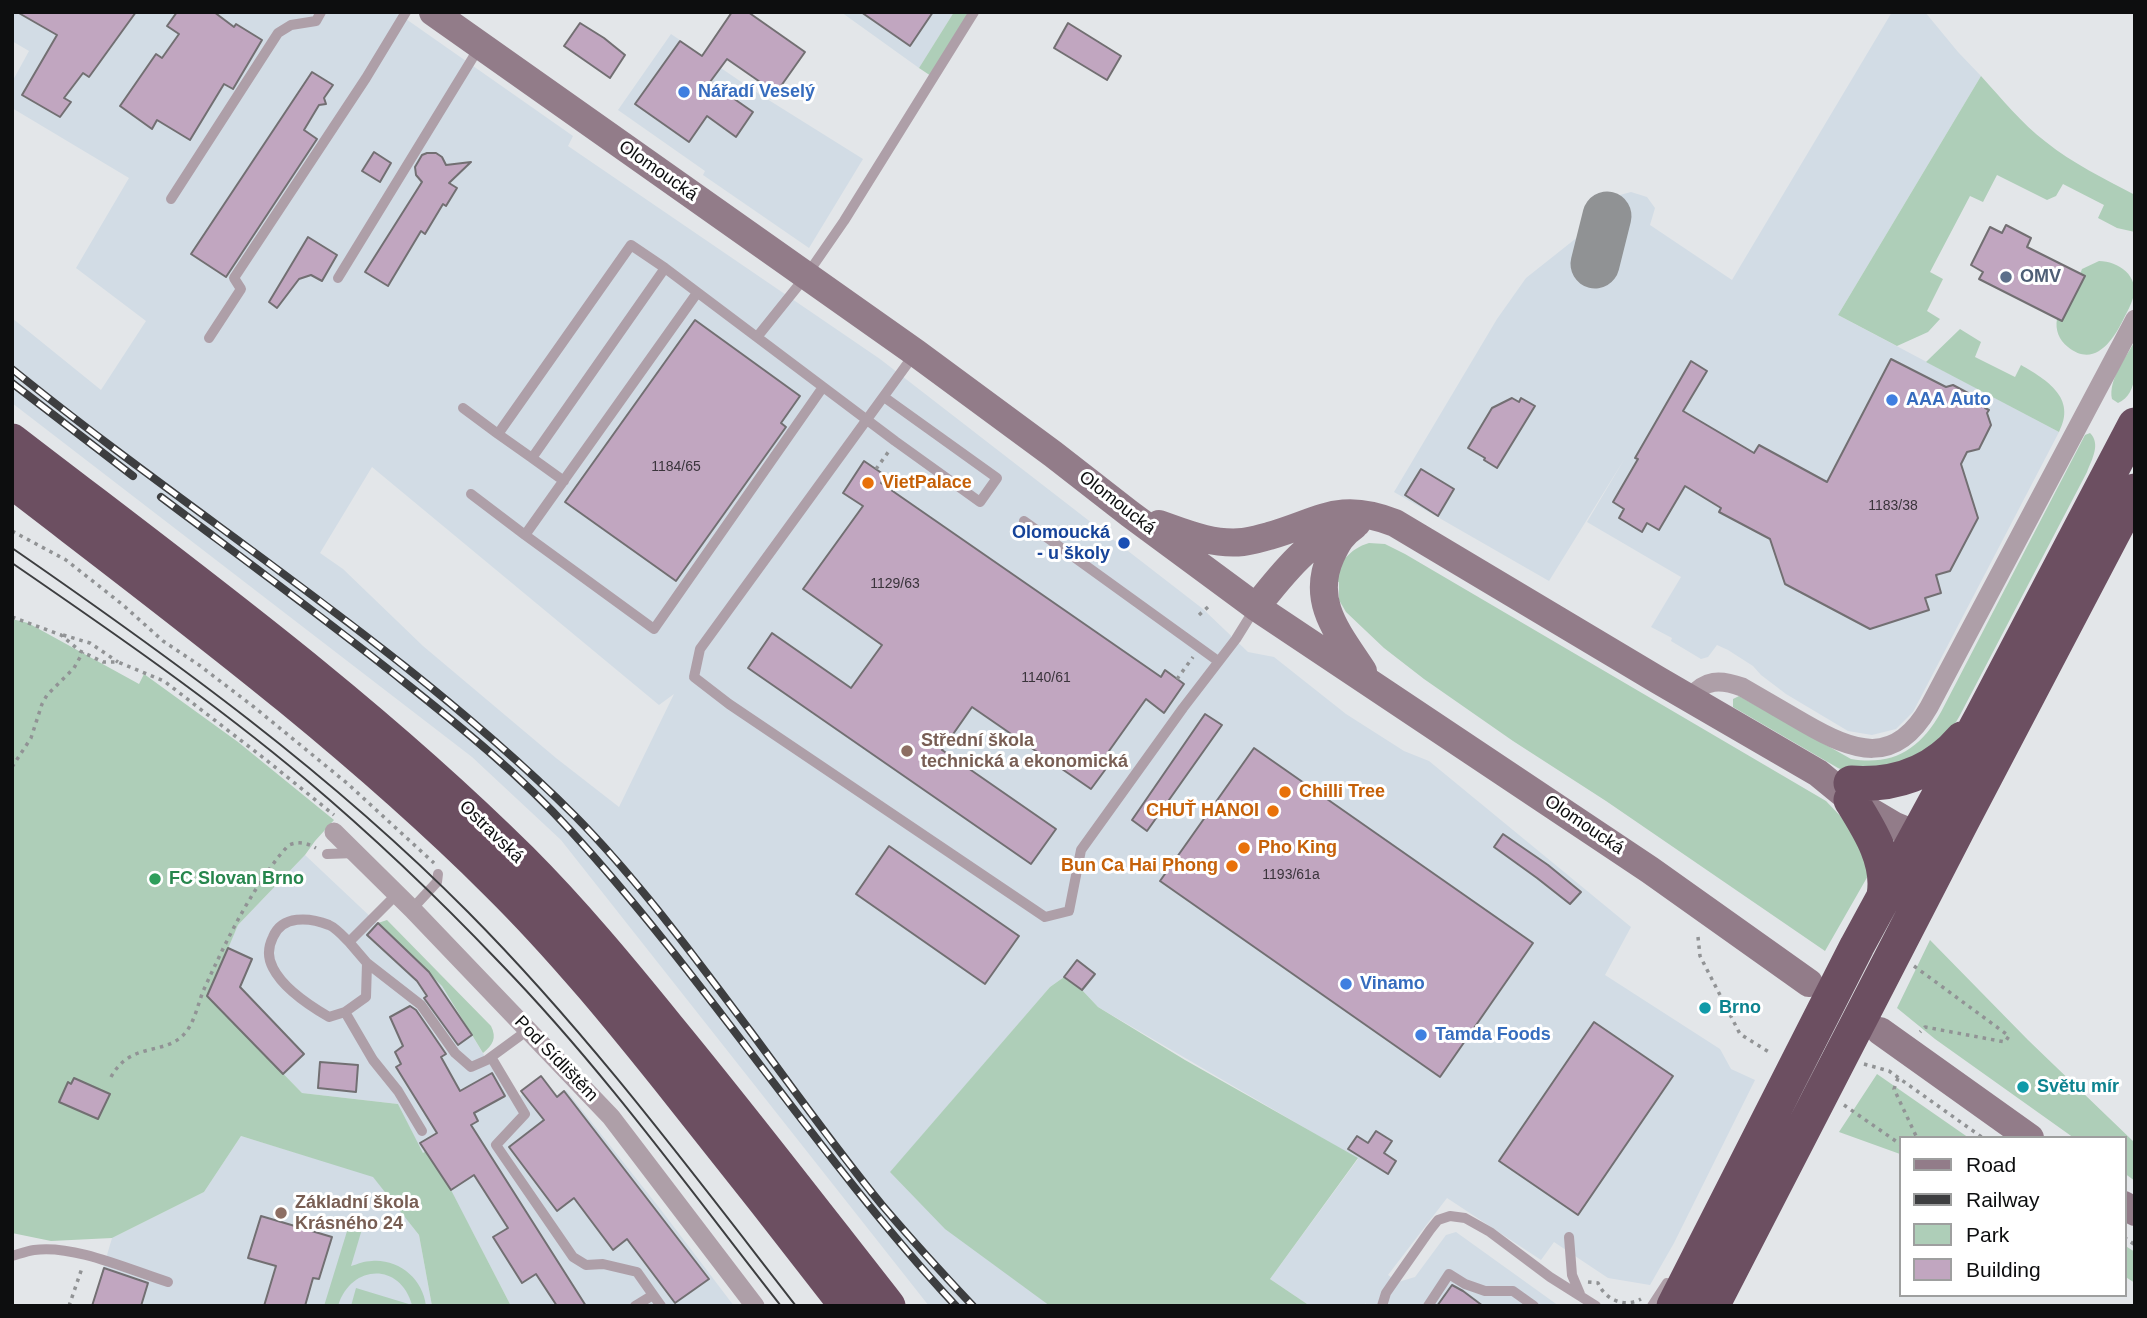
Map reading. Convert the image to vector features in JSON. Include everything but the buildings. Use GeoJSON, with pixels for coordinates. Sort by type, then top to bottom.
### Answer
{"type":"FeatureCollection","features":[{"type":"Feature","properties":{"kind":"highway"},"geometry":{"type":"LineString","coordinates":[[1665,1292],[1704,1234],[1790,1057],[1857,946],[1920,831],[2135,425]]}},
{"type":"Feature","properties":{"kind":"highway","name":"Ostravská"},"geometry":{"type":"LineString","coordinates":[[12,441],[318,678],[451,794],[521,860],[645,998],[888,1306]]}},
{"type":"Feature","properties":{"kind":"highway","name":"Ostravská"},"geometry":{"type":"LineString","coordinates":[[12,481],[284,693],[429,817],[497,883],[595,989],[848,1306]]}},
{"type":"Feature","properties":{"kind":"highway"},"geometry":{"type":"LineString","coordinates":[[1712,1306],[1900,966],[1938,870],[1962,821],[2135,491]]}},
{"type":"Feature","properties":{"kind":"highway"},"geometry":{"type":"LineString","coordinates":[[1884,896],[1885,878],[1876,844],[1851,791],[1889,782],[1928,768],[1958,744],[1981,718]]}},
{"type":"Feature","properties":{"kind":"highway"},"geometry":{"type":"LineString","coordinates":[[749,1127],[842,1224],[912,1306]]}},
{"type":"Feature","properties":{"kind":"highway"},"geometry":{"type":"LineString","coordinates":[[795,1239],[835,1306]]}},
{"type":"Feature","properties":{"kind":"main road","name":"Olomoucká"},"geometry":{"type":"LineString","coordinates":[[433,12],[916,353],[1256,607],[1650,870],[1809,983]]}},
{"type":"Feature","properties":{"kind":"main road"},"geometry":{"type":"LineString","coordinates":[[1130,514],[1198,538],[1230,542],[1253,540],[1339,513],[1381,518],[1409,531],[1818,773],[1851,791],[1907,810],[1932,848],[1938,870]]}},
{"type":"Feature","properties":{"kind":"main road"},"geometry":{"type":"LineString","coordinates":[[1256,607],[1284,572],[1316,542],[1342,526],[1359,522],[1382,522],[1409,531]]}},
{"type":"Feature","properties":{"kind":"main road"},"geometry":{"type":"LineString","coordinates":[[1359,522],[1344,533],[1337,543],[1322,589],[1336,627],[1371,683]]}},
{"type":"Feature","properties":{"kind":"main road"},"geometry":{"type":"LineString","coordinates":[[1920,831],[1935,830],[1962,821]]}},
{"type":"Feature","properties":{"kind":"main road"},"geometry":{"type":"LineString","coordinates":[[1880,1031],[2027,1136]]}},
{"type":"Feature","properties":{"kind":"street"},"geometry":{"type":"LineString","coordinates":[[1690,698],[1702,686],[1711,682],[1730,683],[1851,747],[1890,745],[1915,729],[2135,319]]}},
{"type":"Feature","properties":{"kind":"street","name":"Pod Sídlištěm"},"geometry":{"type":"LineString","coordinates":[[334,832],[412,909],[611,1117],[755,1306]]}},
{"type":"Feature","properties":{"kind":"lane"},"geometry":{"type":"LineString","coordinates":[[171,199],[278,33],[291,24],[316,21],[321,12]]}},
{"type":"Feature","properties":{"kind":"lane"},"geometry":{"type":"LineString","coordinates":[[209,338],[241,289],[234,278],[366,78],[405,12]]}},
{"type":"Feature","properties":{"kind":"lane"},"geometry":{"type":"LineString","coordinates":[[757,337],[806,276],[844,221],[974,12]]}},
{"type":"Feature","properties":{"kind":"lane"},"geometry":{"type":"LineString","coordinates":[[338,278],[480,46]]}},
{"type":"Feature","properties":{"kind":"lane"},"geometry":{"type":"LineString","coordinates":[[498,434],[631,245],[980,502],[997,478],[884,397]]}},
{"type":"Feature","properties":{"kind":"lane"},"geometry":{"type":"LineString","coordinates":[[532,458],[664,268]]}},
{"type":"Feature","properties":{"kind":"lane"},"geometry":{"type":"LineString","coordinates":[[525,535],[697,293]]}},
{"type":"Feature","properties":{"kind":"lane"},"geometry":{"type":"LineString","coordinates":[[916,353],[700,649],[694,677],[729,704],[1045,917],[1069,911],[1081,850],[1236,639],[1256,607]]}},
{"type":"Feature","properties":{"kind":"lane"},"geometry":{"type":"LineString","coordinates":[[471,494],[654,629],[824,387]]}},
{"type":"Feature","properties":{"kind":"lane"},"geometry":{"type":"LineString","coordinates":[[463,408],[564,481]]}},
{"type":"Feature","properties":{"kind":"lane"},"geometry":{"type":"LineString","coordinates":[[1024,521],[1218,661]]}},
{"type":"Feature","properties":{"kind":"lane"},"geometry":{"type":"LineString","coordinates":[[327,854],[356,853]]}},
{"type":"Feature","properties":{"kind":"lane"},"geometry":{"type":"LineString","coordinates":[[412,909],[434,886],[438,874]]}},
{"type":"Feature","properties":{"kind":"lane"},"geometry":{"type":"LineString","coordinates":[[349,942],[397,894]]}},
{"type":"Feature","properties":{"kind":"lane"},"geometry":{"type":"LineString","coordinates":[[367,963],[366,997],[345,1013],[329,1017],[290,989],[272,968],[268,949],[276,930],[291,919],[309,920],[331,926],[367,963],[421,1005],[456,1053],[471,1067],[491,1057],[528,1030]]}},
{"type":"Feature","properties":{"kind":"lane"},"geometry":{"type":"LineString","coordinates":[[345,1013],[373,1060],[398,1091],[422,1131]]}},
{"type":"Feature","properties":{"kind":"lane"},"geometry":{"type":"LineString","coordinates":[[491,1057],[525,1114],[496,1145],[573,1257],[586,1265],[603,1264],[637,1272],[661,1306]]}},
{"type":"Feature","properties":{"kind":"lane"},"geometry":{"type":"LineString","coordinates":[[1382,1306],[1395,1280],[1430,1230],[1438,1220],[1450,1216],[1465,1218],[1490,1232],[1550,1277],[1597,1306]]}},
{"type":"Feature","properties":{"kind":"lane"},"geometry":{"type":"LineString","coordinates":[[1569,1237],[1574,1281],[1580,1295]]}},
{"type":"Feature","properties":{"kind":"lane"},"geometry":{"type":"LineString","coordinates":[[12,1256],[34,1250],[57,1250],[86,1255],[168,1282]]}},
{"type":"Feature","properties":{"kind":"lane"},"geometry":{"type":"LineString","coordinates":[[1428,1306],[1449,1274],[1465,1284],[1485,1291],[1513,1291],[1534,1306]]}},
{"type":"Feature","properties":{"kind":"lane"},"geometry":{"type":"LineString","coordinates":[[1652,1306],[1665,1292]]}},
{"type":"Feature","properties":{"kind":"lane"},"geometry":{"type":"LineString","coordinates":[[635,1306],[653,1295]]}},
{"type":"Feature","properties":{"kind":"path"},"geometry":{"type":"LineString","coordinates":[[876,469],[889,451]]}},
{"type":"Feature","properties":{"kind":"path"},"geometry":{"type":"LineString","coordinates":[[12,531],[65,560],[123,605],[163,641],[199,664],[254,707],[348,784],[428,856],[435,864],[438,874]]}},
{"type":"Feature","properties":{"kind":"path"},"geometry":{"type":"LineString","coordinates":[[1199,615],[1208,607]]}},
{"type":"Feature","properties":{"kind":"path"},"geometry":{"type":"LineString","coordinates":[[12,617],[90,643],[118,662],[164,681],[330,810],[339,822],[334,832]]}},
{"type":"Feature","properties":{"kind":"path"},"geometry":{"type":"LineString","coordinates":[[61,635],[83,652],[103,662],[118,662]]}},
{"type":"Feature","properties":{"kind":"path"},"geometry":{"type":"LineString","coordinates":[[12,768],[31,738],[47,695],[74,667],[83,652]]}},
{"type":"Feature","properties":{"kind":"path"},"geometry":{"type":"LineString","coordinates":[[1177,679],[1195,655]]}},
{"type":"Feature","properties":{"kind":"path"},"geometry":{"type":"LineString","coordinates":[[111,1077],[127,1057],[173,1042],[184,1035],[239,916],[284,850],[296,843],[304,843],[327,854]]}},
{"type":"Feature","properties":{"kind":"path"},"geometry":{"type":"LineString","coordinates":[[1698,937],[1700,956],[1740,1034],[1790,1057]]}},
{"type":"Feature","properties":{"kind":"path"},"geometry":{"type":"LineString","coordinates":[[1900,966],[2009,1036],[2005,1042],[1925,1027],[1920,1032]]}},
{"type":"Feature","properties":{"kind":"path"},"geometry":{"type":"LineString","coordinates":[[1863,1063],[1889,1071],[1980,1136]]}},
{"type":"Feature","properties":{"kind":"path"},"geometry":{"type":"LineString","coordinates":[[1898,1078],[1894,1089],[1916,1136]]}},
{"type":"Feature","properties":{"kind":"path"},"geometry":{"type":"LineString","coordinates":[[1834,1088],[1898,1142]]}},
{"type":"Feature","properties":{"kind":"path"},"geometry":{"type":"LineString","coordinates":[[69,1306],[86,1255]]}},
{"type":"Feature","properties":{"kind":"path"},"geometry":{"type":"LineString","coordinates":[[1574,1281],[1598,1283],[1601,1290],[1612,1299],[1628,1304],[1636,1304],[1665,1292]]}},
{"type":"Feature","properties":{"kind":"shaded area"},"geometry":{"type":"Polygon","coordinates":[[[12,12],[396,12],[573,136],[568,146],[880,359],[1203,609],[1248,652],[1274,657],[1346,714],[1404,751],[1429,761],[1631,927],[1605,975],[1720,1049],[1731,1069],[1755,1080],[1674,1243],[1650,1285],[1608,1278],[1554,1242],[1541,1260],[1447,1198],[1388,1275],[1398,1282],[1415,1277],[1446,1235],[1456,1232],[1559,1306],[1365,1306],[1366,1303],[1363,1306],[1310,1306],[1270,1279],[1358,1159],[1098,1007],[1082,990],[1064,977],[1050,987],[891,1172],[1050,1306],[929,1306],[561,840],[472,757],[12,403],[12,318],[101,390],[146,321],[76,268],[129,178],[12,108],[12,82],[29,51],[12,41],[12,12]],[[372,467],[320,553],[343,569],[423,646],[556,758],[619,807],[674,694],[659,705],[372,467]]]}},
{"type":"Feature","properties":{"kind":"shaded area"},"geometry":{"type":"Polygon","coordinates":[[[841,12],[954,12],[919,68],[841,12]]]}},
{"type":"Feature","properties":{"kind":"shaded area"},"geometry":{"type":"Polygon","coordinates":[[[1892,12],[1925,12],[1981,76],[1838,315],[2059,432],[1913,712],[1896,729],[1872,735],[1848,731],[1786,694],[1753,666],[1728,650],[1717,645],[1708,657],[1701,659],[1651,627],[1681,577],[1587,522],[1625,458],[1549,581],[1394,492],[1497,319],[1526,278],[1584,232],[1620,195],[1631,192],[1647,197],[1655,208],[1650,225],[1732,280],[1892,12]]]}},
{"type":"Feature","properties":{"kind":"shaded area"},"geometry":{"type":"Polygon","coordinates":[[[671,34],[759,94],[863,159],[809,248],[703,175],[705,171],[618,110],[671,34]]]}},
{"type":"Feature","properties":{"kind":"shaded area"},"geometry":{"type":"Polygon","coordinates":[[[305,855],[442,986],[512,1101],[541,1076],[556,1096],[566,1090],[734,1306],[511,1306],[471,1229],[426,1152],[423,1153],[398,1104],[302,1093],[207,996],[238,925],[305,855]]]}},
{"type":"Feature","properties":{"kind":"shaded area","name":"Základní škola Krásného 24"},"geometry":{"type":"Polygon","coordinates":[[[241,1136],[373,1176],[419,1235],[432,1306],[92,1306],[112,1238],[204,1192],[241,1136]]]}},
{"type":"Feature","properties":{"kind":"green space"},"geometry":{"type":"Polygon","coordinates":[[[954,12],[969,12],[931,76],[919,68],[954,12]]]}},
{"type":"Feature","properties":{"kind":"green space"},"geometry":{"type":"Polygon","coordinates":[[[1981,76],[2020,119],[2056,150],[2135,195],[2135,232],[2117,228],[2098,218],[2104,205],[2063,184],[2056,196],[2047,200],[1997,175],[1983,202],[1970,196],[1930,272],[1943,279],[1927,311],[1940,319],[1928,332],[1897,346],[1838,315],[1981,76]]]}},
{"type":"Feature","properties":{"kind":"green space"},"geometry":{"type":"Polygon","coordinates":[[[2099,261],[2126,271],[2133,283],[2133,298],[2109,342],[2102,349],[2087,355],[2078,353],[2062,341],[2057,331],[2057,319],[2062,321],[2082,269],[2099,261]]]}},
{"type":"Feature","properties":{"kind":"green space"},"geometry":{"type":"Polygon","coordinates":[[[1960,329],[1981,342],[1975,357],[2015,377],[2021,365],[2056,391],[2064,409],[2064,420],[2059,432],[1926,362],[1960,329]]]}},
{"type":"Feature","properties":{"kind":"green space"},"geometry":{"type":"Polygon","coordinates":[[[2135,341],[2133,384],[2125,399],[2118,403],[2112,399],[2113,384],[2135,341]]]}},
{"type":"Feature","properties":{"kind":"green space"},"geometry":{"type":"Polygon","coordinates":[[[2090,433],[2095,447],[2087,472],[1959,717],[1945,740],[1915,766],[1850,773],[1733,707],[1733,699],[1739,696],[1851,759],[1880,760],[1893,757],[1915,745],[1941,712],[2085,435],[2090,433]]]}},
{"type":"Feature","properties":{"kind":"green space"},"geometry":{"type":"Polygon","coordinates":[[[1369,543],[1385,544],[1405,554],[1826,801],[1848,824],[1863,847],[1869,874],[1825,951],[1606,801],[1513,741],[1384,648],[1346,612],[1339,600],[1339,582],[1331,581],[1346,558],[1369,543]]]}},
{"type":"Feature","properties":{"kind":"green space"},"geometry":{"type":"Polygon","coordinates":[[[12,619],[28,623],[139,684],[144,674],[238,742],[334,820],[305,855],[238,925],[208,996],[302,1093],[398,1104],[423,1153],[426,1151],[451,1190],[511,1306],[432,1306],[419,1235],[373,1177],[241,1136],[204,1192],[112,1238],[51,1241],[12,1233],[12,619]]]}},
{"type":"Feature","properties":{"kind":"green space"},"geometry":{"type":"Polygon","coordinates":[[[387,920],[491,1026],[493,1041],[483,1053],[442,986],[378,923],[387,920]]]}},
{"type":"Feature","properties":{"kind":"green space"},"geometry":{"type":"Polygon","coordinates":[[[1930,940],[2028,1040],[2135,1143],[2135,1181],[2126,1174],[2126,1136],[2071,1136],[1935,1039],[1897,1008],[1930,940]]]}},
{"type":"Feature","properties":{"kind":"green space"},"geometry":{"type":"Polygon","coordinates":[[[1064,977],[1082,990],[1098,1007],[1185,1060],[1358,1158],[1270,1279],[1310,1306],[1050,1306],[945,1229],[890,1172],[1050,987],[1064,977]]]}},
{"type":"Feature","properties":{"kind":"green space"},"geometry":{"type":"Polygon","coordinates":[[[1877,1074],[1966,1136],[1898,1136],[1898,1153],[1839,1132],[1877,1074]]]}},
{"type":"Feature","properties":{"kind":"green space"},"geometry":{"type":"Polygon","coordinates":[[[352,1215],[365,1219],[351,1266],[382,1261],[400,1267],[415,1279],[426,1306],[351,1306],[356,1288],[412,1305],[406,1291],[397,1281],[387,1275],[375,1274],[353,1282],[344,1292],[338,1306],[324,1306],[352,1215]]]}},
{"type":"Feature","properties":{"kind":"green space"},"geometry":{"type":"Polygon","coordinates":[[[2126,1246],[2135,1252],[2135,1283],[2126,1277],[2126,1246]]]}},
{"type":"Feature","properties":{"kind":"taxiway"},"geometry":{"type":"LineString","coordinates":[[1595,264],[1607,216]]}},
{"type":"Feature","properties":{"kind":"tram line"},"geometry":{"type":"LineString","coordinates":[[12,548],[132,632],[249,720],[361,812],[468,912],[513,958],[597,1055],[796,1306]]}},
{"type":"Feature","properties":{"kind":"tram line"},"geometry":{"type":"LineString","coordinates":[[12,563],[160,667],[269,749],[355,822],[429,891],[575,1045],[781,1306]]}},
{"type":"Feature","properties":{"kind":"railway"},"geometry":{"type":"LineString","coordinates":[[12,369],[371,640],[510,754],[575,816],[622,867],[666,921],[882,1205],[973,1306]]}},
{"type":"Feature","properties":{"kind":"railway"},"geometry":{"type":"LineString","coordinates":[[12,383],[133,476]]}},
{"type":"Feature","properties":{"kind":"railway"},"geometry":{"type":"LineString","coordinates":[[161,497],[425,698],[490,752],[551,810],[621,888],[856,1190],[956,1306]]}},
{"type":"Feature","properties":{"kind":"place","name":"Nářadí Veselý"},"geometry":{"type":"Point","coordinates":[684,92]}},
{"type":"Feature","properties":{"kind":"place","name":"OMV"},"geometry":{"type":"Point","coordinates":[2006,277]}},
{"type":"Feature","properties":{"kind":"place","name":"AAA Auto"},"geometry":{"type":"Point","coordinates":[1892,400]}},
{"type":"Feature","properties":{"kind":"place","name":"VietPalace"},"geometry":{"type":"Point","coordinates":[868,483]}},
{"type":"Feature","properties":{"kind":"place","name":"Olomoucká - u školy"},"geometry":{"type":"Point","coordinates":[1124,543]}},
{"type":"Feature","properties":{"kind":"place","name":"Střední škola technická a ekonomická"},"geometry":{"type":"Point","coordinates":[907,751]}},
{"type":"Feature","properties":{"kind":"place","name":"Chilli Tree"},"geometry":{"type":"Point","coordinates":[1285,792]}},
{"type":"Feature","properties":{"kind":"place","name":"CHUŤ HANOI"},"geometry":{"type":"Point","coordinates":[1273,811]}},
{"type":"Feature","properties":{"kind":"place","name":"Pho King"},"geometry":{"type":"Point","coordinates":[1244,848]}},
{"type":"Feature","properties":{"kind":"place","name":"Bun Ca Hai Phong"},"geometry":{"type":"Point","coordinates":[1232,866]}},
{"type":"Feature","properties":{"kind":"place","name":"FC Slovan Brno"},"geometry":{"type":"Point","coordinates":[155,879]}},
{"type":"Feature","properties":{"kind":"place","name":"Vinamo"},"geometry":{"type":"Point","coordinates":[1346,984]}},
{"type":"Feature","properties":{"kind":"place","name":"Brno"},"geometry":{"type":"Point","coordinates":[1705,1008]}},
{"type":"Feature","properties":{"kind":"place","name":"Tamda Foods"},"geometry":{"type":"Point","coordinates":[1421,1035]}},
{"type":"Feature","properties":{"kind":"place","name":"Světu mír"},"geometry":{"type":"Point","coordinates":[2023,1087]}},
{"type":"Feature","properties":{"kind":"place","name":"Základní škola Krásného 24"},"geometry":{"type":"Point","coordinates":[281,1213]}}]}
